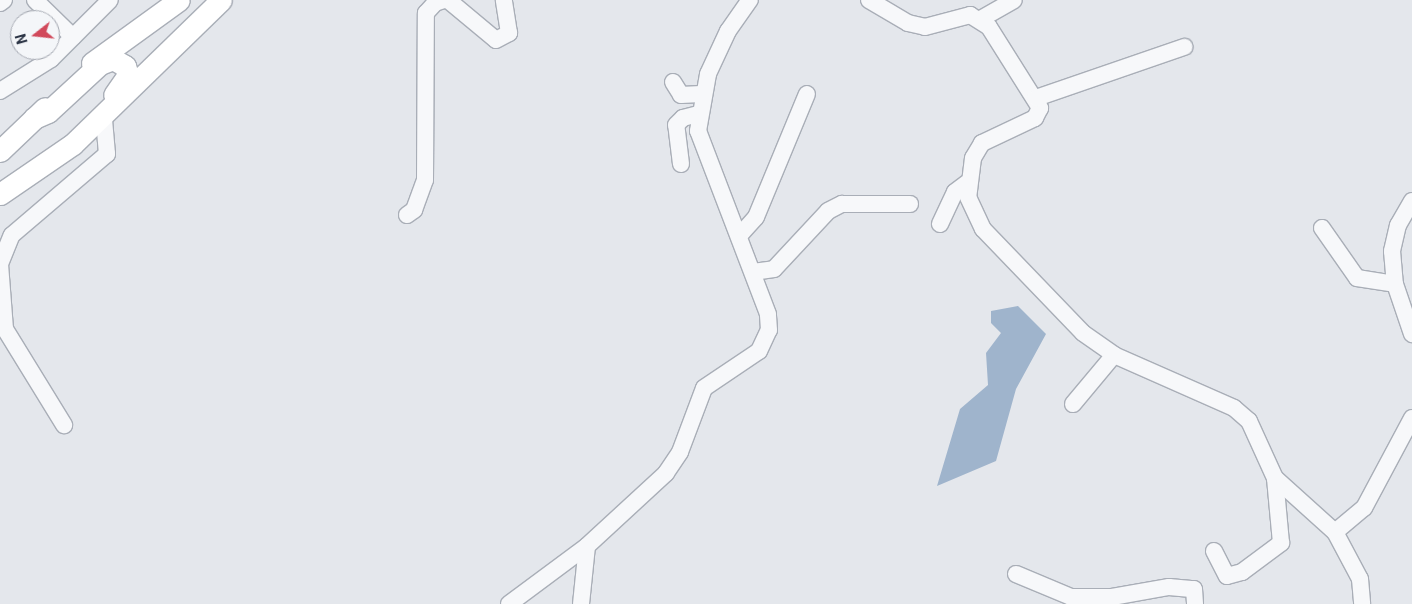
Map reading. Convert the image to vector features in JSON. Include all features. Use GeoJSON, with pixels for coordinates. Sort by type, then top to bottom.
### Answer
{"type":"FeatureCollection","features":[{"type":"Feature","properties":{"kind":"main road"},"geometry":{"type":"LineString","coordinates":[[1,149],[102,53],[179,0]]}},
{"type":"Feature","properties":{"kind":"main road"},"geometry":{"type":"LineString","coordinates":[[0,194],[35,172],[104,116],[221,0]]}},
{"type":"Feature","properties":{"kind":"main road"},"geometry":{"type":"LineString","coordinates":[[34,118],[48,112],[106,60],[124,66],[128,75],[123,86],[35,172]]}},
{"type":"Feature","properties":{"kind":"street"},"geometry":{"type":"LineString","coordinates":[[0,3],[4,0]]}},
{"type":"Feature","properties":{"kind":"street"},"geometry":{"type":"LineString","coordinates":[[35,0],[73,37]]}},
{"type":"Feature","properties":{"kind":"street"},"geometry":{"type":"LineString","coordinates":[[0,92],[51,59],[110,0]]}},
{"type":"Feature","properties":{"kind":"street"},"geometry":{"type":"LineString","coordinates":[[407,215],[414,210],[425,180],[426,14],[434,3],[444,0]]}},
{"type":"Feature","properties":{"kind":"street"},"geometry":{"type":"LineString","coordinates":[[448,0],[496,40],[509,32],[504,0]]}},
{"type":"Feature","properties":{"kind":"street"},"geometry":{"type":"LineString","coordinates":[[509,604],[587,546],[666,473],[680,452],[711,379],[759,351],[769,330],[768,314],[753,272],[702,148],[698,114],[701,94],[716,52],[750,0]]}},
{"type":"Feature","properties":{"kind":"street"},"geometry":{"type":"LineString","coordinates":[[869,0],[908,23],[925,27],[970,15],[979,20],[989,27],[1036,98],[1040,108],[1035,118],[982,143],[967,183],[955,192],[940,224]]}},
{"type":"Feature","properties":{"kind":"street"},"geometry":{"type":"LineString","coordinates":[[979,20],[1014,0]]}},
{"type":"Feature","properties":{"kind":"street"},"geometry":{"type":"LineString","coordinates":[[1036,98],[1184,47]]}},
{"type":"Feature","properties":{"kind":"street"},"geometry":{"type":"LineString","coordinates":[[673,82],[681,95],[701,94]]}},
{"type":"Feature","properties":{"kind":"street"},"geometry":{"type":"LineString","coordinates":[[739,236],[756,218],[807,94]]}},
{"type":"Feature","properties":{"kind":"street"},"geometry":{"type":"LineString","coordinates":[[681,164],[676,125],[683,118],[698,114]]}},
{"type":"Feature","properties":{"kind":"street"},"geometry":{"type":"LineString","coordinates":[[64,425],[3,336],[0,264],[12,235],[107,154],[104,116]]}},
{"type":"Feature","properties":{"kind":"street"},"geometry":{"type":"LineString","coordinates":[[967,183],[983,229],[1059,311],[1114,355],[1234,408],[1249,421],[1275,478],[1281,543],[1242,572],[1227,576],[1214,551]]}},
{"type":"Feature","properties":{"kind":"street"},"geometry":{"type":"LineString","coordinates":[[1412,201],[1398,225],[1392,251],[1395,284],[1412,334]]}},
{"type":"Feature","properties":{"kind":"street"},"geometry":{"type":"LineString","coordinates":[[753,272],[774,269],[828,211],[842,204],[910,204]]}},
{"type":"Feature","properties":{"kind":"street"},"geometry":{"type":"LineString","coordinates":[[1322,228],[1358,278],[1395,284]]}},
{"type":"Feature","properties":{"kind":"street"},"geometry":{"type":"LineString","coordinates":[[1073,404],[1114,355]]}},
{"type":"Feature","properties":{"kind":"street"},"geometry":{"type":"LineString","coordinates":[[1335,532],[1364,508],[1412,418]]}},
{"type":"Feature","properties":{"kind":"street"},"geometry":{"type":"LineString","coordinates":[[1275,478],[1335,532],[1360,579],[1362,604]]}},
{"type":"Feature","properties":{"kind":"street"},"geometry":{"type":"LineString","coordinates":[[580,604],[587,546]]}},
{"type":"Feature","properties":{"kind":"street"},"geometry":{"type":"LineString","coordinates":[[1016,574],[1071,597],[1112,597],[1169,587],[1194,589],[1195,604]]}},
{"type":"Feature","properties":{"kind":"water"},"geometry":{"type":"Polygon","coordinates":[[[1018,306],[1046,334],[1016,389],[996,461],[937,486],[960,409],[988,385],[986,353],[1001,333],[991,323],[991,311],[1018,306]]]}}]}
